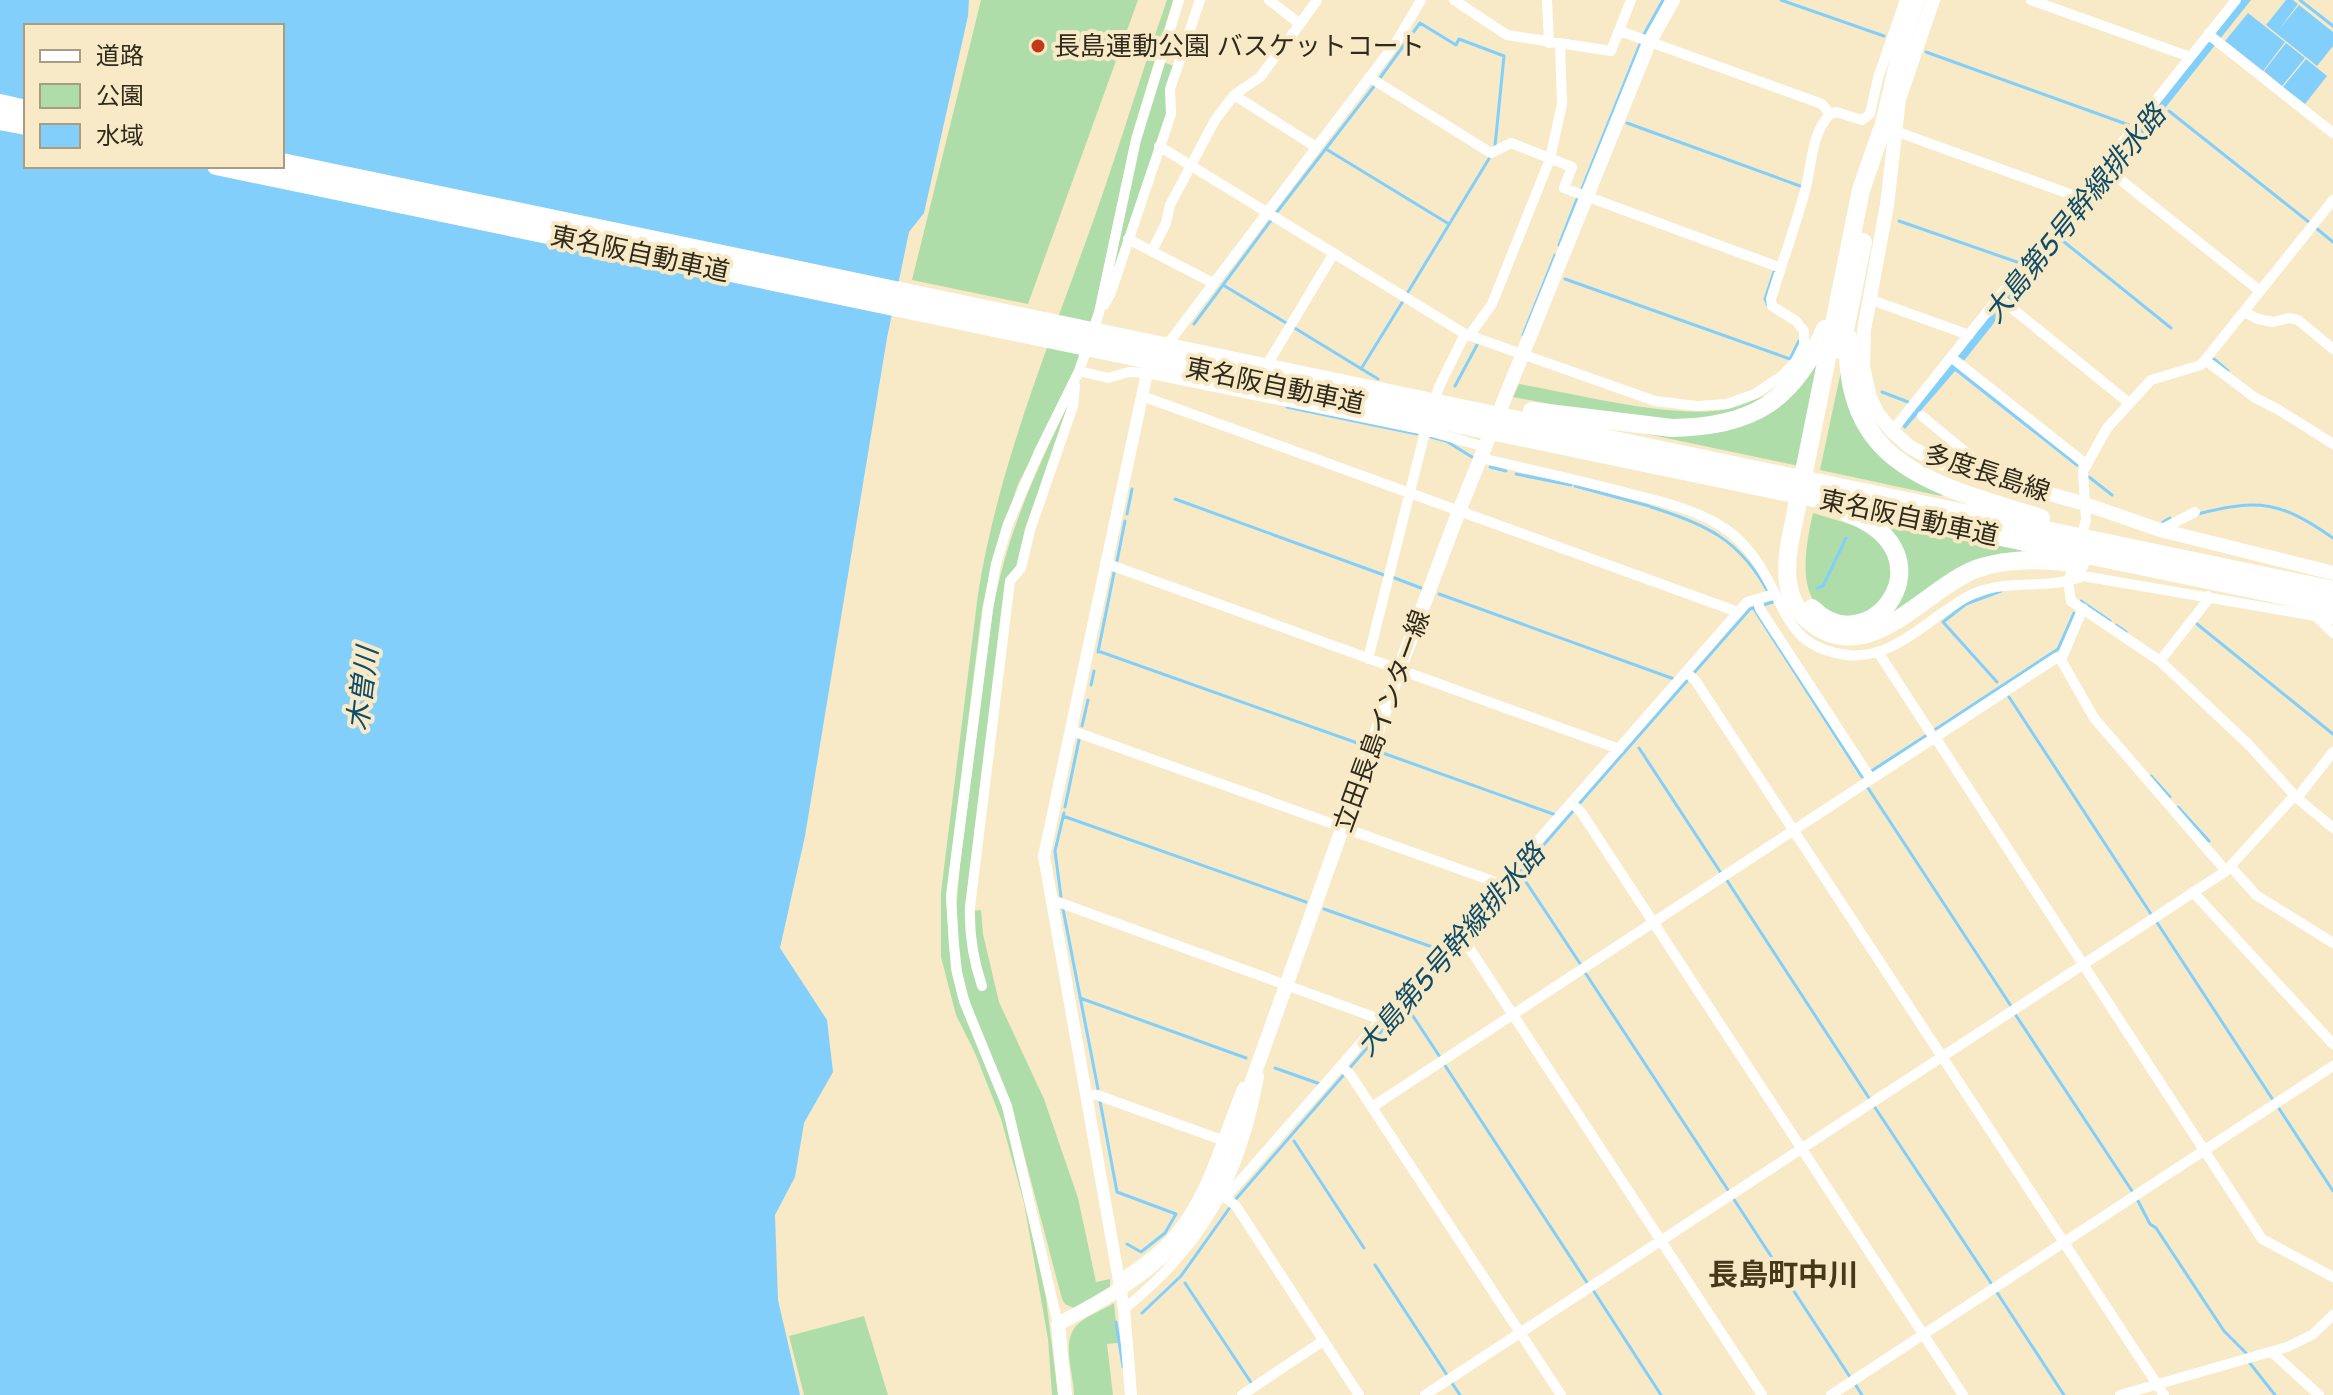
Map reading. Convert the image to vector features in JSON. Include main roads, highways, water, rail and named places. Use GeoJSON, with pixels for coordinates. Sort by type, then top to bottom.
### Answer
{"type":"FeatureCollection","features":[{"type":"Feature","properties":{"kind":"highway"},"geometry":{"type":"LineString","coordinates":[[0,103],[24,109]]}},
{"type":"Feature","properties":{"kind":"highway"},"geometry":{"type":"LineString","coordinates":[[0,121],[24,126]]}},
{"type":"Feature","properties":{"kind":"highway"},"geometry":{"type":"LineString","coordinates":[[1788,489],[1823,497],[1843,512],[1871,524],[1888,538],[1896,554],[1899,572],[1893,596],[1883,610],[1867,621],[1839,622],[1816,612],[1804,596],[1798,574],[1802,532],[1853,300],[1874,189],[1888,132]]}},
{"type":"Feature","properties":{"kind":"highway","name":"東名阪自動車道"},"geometry":{"type":"LineString","coordinates":[[284,162],[1191,354],[1386,392],[1788,489]]}},
{"type":"Feature","properties":{"kind":"highway","name":"東名阪自動車道"},"geometry":{"type":"LineString","coordinates":[[226,168],[1511,421],[1600,455],[1788,489]]}},
{"type":"Feature","properties":{"kind":"highway"},"geometry":{"type":"LineString","coordinates":[[1511,421],[1695,428],[1732,421],[1764,408],[1791,388],[1853,300]]}},
{"type":"Feature","properties":{"kind":"highway"},"geometry":{"type":"LineString","coordinates":[[1853,300],[1847,341],[1853,394],[1859,412],[1878,443],[1903,466],[2051,533],[2238,565],[2273,585]]}},
{"type":"Feature","properties":{"kind":"highway"},"geometry":{"type":"LineString","coordinates":[[1853,300],[1787,556],[1792,600],[1806,619],[1831,634],[1861,636],[1893,623],[1941,588],[1977,569],[2016,561],[2063,562],[2273,585]]}},
{"type":"Feature","properties":{"kind":"highway","name":"東名阪自動車道"},"geometry":{"type":"LineString","coordinates":[[1823,497],[2051,533],[2273,585],[2333,606]]}},
{"type":"Feature","properties":{"kind":"highway","name":"東名阪自動車道"},"geometry":{"type":"LineString","coordinates":[[2273,585],[2333,590]]}},
{"type":"Feature","properties":{"kind":"main road","name":"立田長島インター線"},"geometry":{"type":"LineString","coordinates":[[1065,1395],[1058,1324],[1107,1299],[1164,1254],[1201,1211],[1213,1186],[1459,511],[1649,43],[1673,0]]}},
{"type":"Feature","properties":{"kind":"main road"},"geometry":{"type":"LineString","coordinates":[[1888,132],[1900,51],[1917,0]]}},
{"type":"Feature","properties":{"kind":"main road"},"geometry":{"type":"LineString","coordinates":[[1888,132],[1933,0]]}},
{"type":"Feature","properties":{"kind":"main road","name":"多度長島線"},"geometry":{"type":"LineString","coordinates":[[1853,300],[1864,330],[1863,367],[1870,398],[1892,431],[1910,447],[1938,462],[2085,504],[2160,530],[2333,573]]}},
{"type":"Feature","properties":{"kind":"water","name":"木曽川"},"geometry":{"type":"Polygon","coordinates":[[[0,0],[969,0],[924,213],[909,232],[887,338],[805,836],[780,948],[827,1020],[833,1072],[804,1123],[795,1177],[775,1215],[778,1300],[800,1395],[0,1395],[0,0]]]}},
{"type":"Feature","properties":{"kind":"water"},"geometry":{"type":"Polygon","coordinates":[[[2241,0],[2251,0],[1959,367],[2080,463],[2077,467],[1955,371],[1905,429],[1902,426],[2241,0]]]}},
{"type":"Feature","properties":{"kind":"water"},"geometry":{"type":"Polygon","coordinates":[[[2286,0],[2298,4],[2278,31],[2299,5],[2333,32],[2333,46],[2317,66],[2266,25],[2286,0]]]}},
{"type":"Feature","properties":{"kind":"water"},"geometry":{"type":"Polygon","coordinates":[[[2248,13],[2285,42],[2263,71],[2225,41],[2248,13]]]}},
{"type":"Feature","properties":{"kind":"water"},"geometry":{"type":"Polygon","coordinates":[[[2286,43],[2305,58],[2282,86],[2264,71],[2286,43]]]}},
{"type":"Feature","properties":{"kind":"water"},"geometry":{"type":"Polygon","coordinates":[[[2306,59],[2327,76],[2305,104],[2283,87],[2306,59]]]}},
{"type":"Feature","properties":{"kind":"waterway"},"geometry":{"type":"LineString","coordinates":[[1643,36],[1663,0]]}},
{"type":"Feature","properties":{"kind":"waterway"},"geometry":{"type":"LineString","coordinates":[[1781,0],[1884,36]]}},
{"type":"Feature","properties":{"kind":"waterway"},"geometry":{"type":"LineString","coordinates":[[2300,0],[2333,26]]}},
{"type":"Feature","properties":{"kind":"waterway"},"geometry":{"type":"LineString","coordinates":[[1420,23],[1456,45],[1459,39],[1504,56],[1495,146]]}},
{"type":"Feature","properties":{"kind":"waterway"},"geometry":{"type":"LineString","coordinates":[[1380,78],[1420,23]]}},
{"type":"Feature","properties":{"kind":"waterway"},"geometry":{"type":"LineString","coordinates":[[1581,191],[1640,44]]}},
{"type":"Feature","properties":{"kind":"waterway"},"geometry":{"type":"LineString","coordinates":[[1926,52],[2129,125]]}},
{"type":"Feature","properties":{"kind":"waterway"},"geometry":{"type":"LineString","coordinates":[[1277,212],[1375,85]]}},
{"type":"Feature","properties":{"kind":"waterway"},"geometry":{"type":"LineString","coordinates":[[2169,111],[2310,223]]}},
{"type":"Feature","properties":{"kind":"waterway"},"geometry":{"type":"LineString","coordinates":[[1627,123],[1800,186]]}},
{"type":"Feature","properties":{"kind":"waterway"},"geometry":{"type":"LineString","coordinates":[[1326,149],[1449,224]]}},
{"type":"Feature","properties":{"kind":"waterway"},"geometry":{"type":"LineString","coordinates":[[1408,292],[1490,157]]}},
{"type":"Feature","properties":{"kind":"waterway"},"geometry":{"type":"LineString","coordinates":[[1559,245],[1577,199]]}},
{"type":"Feature","properties":{"kind":"waterway"},"geometry":{"type":"LineString","coordinates":[[1194,324],[1272,219]]}},
{"type":"Feature","properties":{"kind":"waterway"},"geometry":{"type":"LineString","coordinates":[[1899,221],[2017,262]]}},
{"type":"Feature","properties":{"kind":"waterway"},"geometry":{"type":"LineString","coordinates":[[2316,228],[2333,242]]}},
{"type":"Feature","properties":{"kind":"waterway"},"geometry":{"type":"LineString","coordinates":[[2063,241],[2171,328]]}},
{"type":"Feature","properties":{"kind":"waterway"},"geometry":{"type":"LineString","coordinates":[[1523,335],[1555,255]]}},
{"type":"Feature","properties":{"kind":"waterway"},"geometry":{"type":"LineString","coordinates":[[1768,306],[1765,299],[1774,272]]}},
{"type":"Feature","properties":{"kind":"waterway"},"geometry":{"type":"LineString","coordinates":[[1565,279],[1790,359],[1799,341]]}},
{"type":"Feature","properties":{"kind":"waterway"},"geometry":{"type":"LineString","coordinates":[[1223,285],[1288,324]]}},
{"type":"Feature","properties":{"kind":"waterway"},"geometry":{"type":"LineString","coordinates":[[1361,369],[1403,301]]}},
{"type":"Feature","properties":{"kind":"waterway"},"geometry":{"type":"LineString","coordinates":[[1293,327],[1378,379]]}},
{"type":"Feature","properties":{"kind":"waterway"},"geometry":{"type":"LineString","coordinates":[[1455,386],[1477,345]]}},
{"type":"Feature","properties":{"kind":"waterway"},"geometry":{"type":"LineString","coordinates":[[2214,359],[2228,371]]}},
{"type":"Feature","properties":{"kind":"waterway"},"geometry":{"type":"LineString","coordinates":[[1882,392],[1908,402]]}},
{"type":"Feature","properties":{"kind":"waterway"},"geometry":{"type":"LineString","coordinates":[[1287,407],[1417,434]]}},
{"type":"Feature","properties":{"kind":"waterway"},"geometry":{"type":"LineString","coordinates":[[1431,437],[1446,441],[1472,457]]}},
{"type":"Feature","properties":{"kind":"waterway"},"geometry":{"type":"LineString","coordinates":[[1490,467],[1506,471]]}},
{"type":"Feature","properties":{"kind":"waterway"},"geometry":{"type":"LineString","coordinates":[[1516,474],[1571,485]]}},
{"type":"Feature","properties":{"kind":"waterway"},"geometry":{"type":"LineString","coordinates":[[2089,477],[2112,495]]}},
{"type":"Feature","properties":{"kind":"waterway"},"geometry":{"type":"LineString","coordinates":[[1575,486],[1649,506]]}},
{"type":"Feature","properties":{"kind":"waterway"},"geometry":{"type":"LineString","coordinates":[[1127,514],[1132,489]]}},
{"type":"Feature","properties":{"kind":"waterway"},"geometry":{"type":"LineString","coordinates":[[1175,499],[1384,575]]}},
{"type":"Feature","properties":{"kind":"waterway"},"geometry":{"type":"LineString","coordinates":[[2198,514],[2238,506],[2269,506],[2299,517],[2333,538]]}},
{"type":"Feature","properties":{"kind":"waterway"},"geometry":{"type":"LineString","coordinates":[[1651,507],[1689,520],[1720,536],[1746,559],[1768,592]]}},
{"type":"Feature","properties":{"kind":"waterway"},"geometry":{"type":"LineString","coordinates":[[2163,522],[2170,518]]}},
{"type":"Feature","properties":{"kind":"waterway"},"geometry":{"type":"LineString","coordinates":[[1117,561],[1125,521]]}},
{"type":"Feature","properties":{"kind":"waterway","name":"大島第5号幹線排水路"},"geometry":{"type":"LineString","coordinates":[[1817,588],[1823,586],[1846,538]]}},
{"type":"Feature","properties":{"kind":"waterway"},"geometry":{"type":"LineString","coordinates":[[1098,652],[1114,573]]}},
{"type":"Feature","properties":{"kind":"waterway"},"geometry":{"type":"LineString","coordinates":[[1392,577],[1421,588]]}},
{"type":"Feature","properties":{"kind":"waterway"},"geometry":{"type":"LineString","coordinates":[[1997,682],[1943,622],[1966,604],[2001,591]]}},
{"type":"Feature","properties":{"kind":"waterway"},"geometry":{"type":"LineString","coordinates":[[1439,594],[1674,679]]}},
{"type":"Feature","properties":{"kind":"waterway"},"geometry":{"type":"LineString","coordinates":[[2081,601],[2110,621]]}},
{"type":"Feature","properties":{"kind":"waterway","name":"大島第5号幹線排水路"},"geometry":{"type":"LineString","coordinates":[[1579,804],[1750,609],[1773,602]]}},
{"type":"Feature","properties":{"kind":"waterway"},"geometry":{"type":"LineString","coordinates":[[1754,609],[1862,777],[1927,735]]}},
{"type":"Feature","properties":{"kind":"waterway"},"geometry":{"type":"LineString","coordinates":[[1933,731],[2058,649],[2074,613]]}},
{"type":"Feature","properties":{"kind":"waterway"},"geometry":{"type":"LineString","coordinates":[[2197,624],[2333,734]]}},
{"type":"Feature","properties":{"kind":"waterway"},"geometry":{"type":"LineString","coordinates":[[2116,625],[2126,632]]}},
{"type":"Feature","properties":{"kind":"waterway"},"geometry":{"type":"LineString","coordinates":[[1098,651],[1363,745]]}},
{"type":"Feature","properties":{"kind":"waterway"},"geometry":{"type":"LineString","coordinates":[[1091,685],[1094,671]]}},
{"type":"Feature","properties":{"kind":"waterway"},"geometry":{"type":"LineString","coordinates":[[2009,697],[2151,914]]}},
{"type":"Feature","properties":{"kind":"waterway"},"geometry":{"type":"LineString","coordinates":[[1082,726],[1088,700]]}},
{"type":"Feature","properties":{"kind":"waterway"},"geometry":{"type":"LineString","coordinates":[[1065,807],[1079,740]]}},
{"type":"Feature","properties":{"kind":"waterway"},"geometry":{"type":"LineString","coordinates":[[1639,748],[1721,873]]}},
{"type":"Feature","properties":{"kind":"waterway"},"geometry":{"type":"LineString","coordinates":[[1380,752],[1556,815]]}},
{"type":"Feature","properties":{"kind":"waterway"},"geometry":{"type":"LineString","coordinates":[[2151,776],[2170,797]]}},
{"type":"Feature","properties":{"kind":"waterway"},"geometry":{"type":"LineString","coordinates":[[1866,785],[2011,1006]]}},
{"type":"Feature","properties":{"kind":"waterway"},"geometry":{"type":"LineString","coordinates":[[2178,807],[2209,841]]}},
{"type":"Feature","properties":{"kind":"waterway","name":"大島第5号幹線排水路"},"geometry":{"type":"LineString","coordinates":[[1235,1200],[1574,810]]}},
{"type":"Feature","properties":{"kind":"waterway"},"geometry":{"type":"LineString","coordinates":[[1061,897],[1055,851],[1064,813]]}},
{"type":"Feature","properties":{"kind":"waterway"},"geometry":{"type":"LineString","coordinates":[[1063,816],[1306,902]]}},
{"type":"Feature","properties":{"kind":"waterway"},"geometry":{"type":"LineString","coordinates":[[1524,879],[1581,965]]}},
{"type":"Feature","properties":{"kind":"waterway"},"geometry":{"type":"LineString","coordinates":[[1726,879],[1869,1098]]}},
{"type":"Feature","properties":{"kind":"waterway"},"geometry":{"type":"LineString","coordinates":[[1063,909],[1098,1089]]}},
{"type":"Feature","properties":{"kind":"waterway"},"geometry":{"type":"LineString","coordinates":[[1324,909],[1438,949]]}},
{"type":"Feature","properties":{"kind":"waterway"},"geometry":{"type":"LineString","coordinates":[[2156,921],[2273,1100]]}},
{"type":"Feature","properties":{"kind":"waterway"},"geometry":{"type":"LineString","coordinates":[[1584,971],[1728,1190]]}},
{"type":"Feature","properties":{"kind":"waterway"},"geometry":{"type":"LineString","coordinates":[[1080,998],[1246,1058]]}},
{"type":"Feature","properties":{"kind":"waterway"},"geometry":{"type":"LineString","coordinates":[[1409,1010],[1440,1057]]}},
{"type":"Feature","properties":{"kind":"waterway"},"geometry":{"type":"LineString","coordinates":[[2015,1014],[2132,1191]]}},
{"type":"Feature","properties":{"kind":"waterway"},"geometry":{"type":"LineString","coordinates":[[1444,1064],[1588,1284]]}},
{"type":"Feature","properties":{"kind":"waterway"},"geometry":{"type":"LineString","coordinates":[[1275,1068],[1320,1084]]}},
{"type":"Feature","properties":{"kind":"waterway"},"geometry":{"type":"LineString","coordinates":[[1100,1101],[1117,1192],[1176,1214],[1165,1233],[1141,1252],[1127,1244]]}},
{"type":"Feature","properties":{"kind":"waterway"},"geometry":{"type":"LineString","coordinates":[[1874,1106],[1991,1283]]}},
{"type":"Feature","properties":{"kind":"waterway"},"geometry":{"type":"LineString","coordinates":[[2278,1107],[2333,1191]]}},
{"type":"Feature","properties":{"kind":"waterway"},"geometry":{"type":"LineString","coordinates":[[1294,1141],[1364,1248]]}},
{"type":"Feature","properties":{"kind":"waterway"},"geometry":{"type":"LineString","coordinates":[[1733,1198],[1850,1377]]}},
{"type":"Feature","properties":{"kind":"waterway"},"geometry":{"type":"LineString","coordinates":[[2138,1201],[2150,1224],[2156,1228],[2224,1331],[2246,1353]]}},
{"type":"Feature","properties":{"kind":"waterway","name":"大島第5号幹線排水路"},"geometry":{"type":"LineString","coordinates":[[1142,1313],[1181,1276],[1231,1206]]}},
{"type":"Feature","properties":{"kind":"waterway"},"geometry":{"type":"LineString","coordinates":[[1375,1265],[1447,1375]]}},
{"type":"Feature","properties":{"kind":"waterway"},"geometry":{"type":"LineString","coordinates":[[1185,1283],[1252,1384]]}},
{"type":"Feature","properties":{"kind":"waterway"},"geometry":{"type":"LineString","coordinates":[[1593,1290],[1661,1395]]}},
{"type":"Feature","properties":{"kind":"waterway"},"geometry":{"type":"LineString","coordinates":[[1996,1291],[2064,1395]]}},
{"type":"Feature","properties":{"kind":"waterway"},"geometry":{"type":"LineString","coordinates":[[1116,1322],[1123,1367]]}},
{"type":"Feature","properties":{"kind":"waterway"},"geometry":{"type":"LineString","coordinates":[[2249,1362],[2275,1395]]}},
{"type":"Feature","properties":{"kind":"waterway"},"geometry":{"type":"LineString","coordinates":[[1452,1383],[1460,1395]]}},
{"type":"Feature","properties":{"kind":"waterway"},"geometry":{"type":"LineString","coordinates":[[1855,1384],[1862,1395]]}},
{"type":"Feature","properties":{"kind":"place","name":"長島運動公園 バスケットコート"},"geometry":{"type":"Point","coordinates":[1038,46]}},
{"type":"Feature","properties":{"kind":"district","name":"長島町中川"},"geometry":{"type":"Point","coordinates":[1783,1275]}}]}
